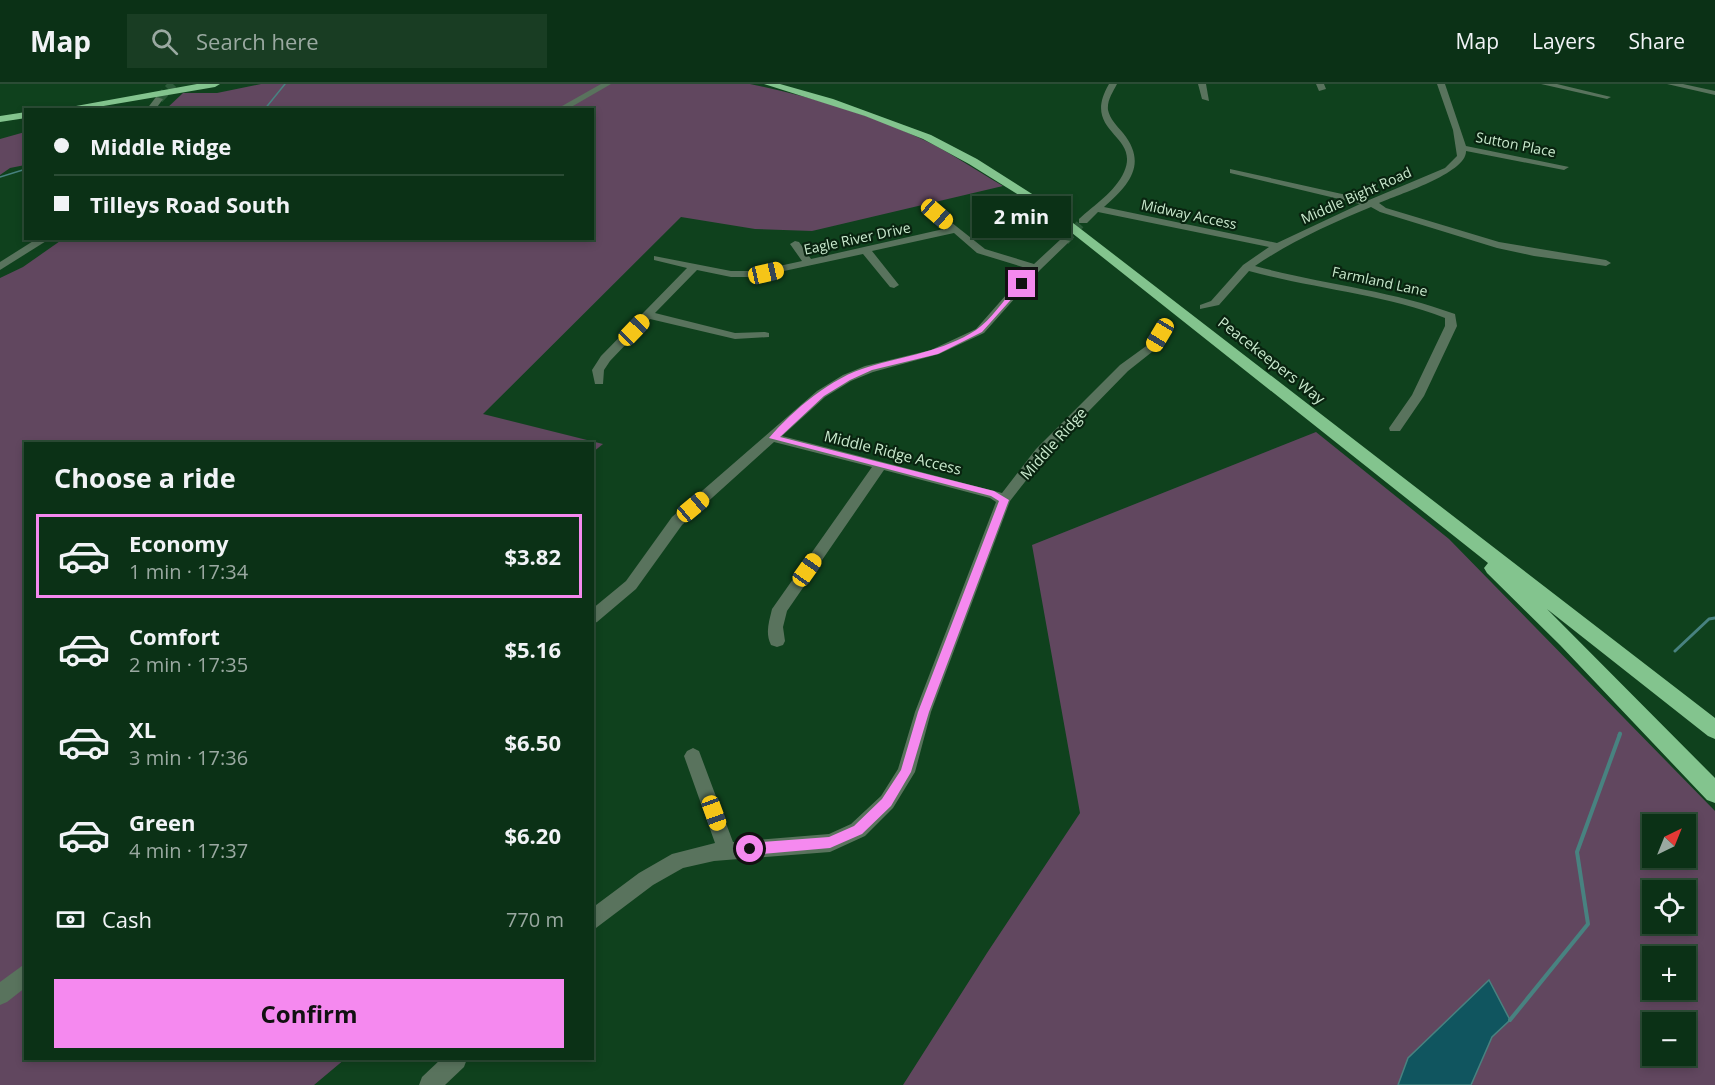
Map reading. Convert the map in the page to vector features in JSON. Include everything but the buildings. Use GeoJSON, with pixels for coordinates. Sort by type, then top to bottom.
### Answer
{"type":"FeatureCollection","features":[{"type":"Feature","properties":{"kind":"highway"},"geometry":{"type":"LineString","coordinates":[[71,108],[214,84]]}},
{"type":"Feature","properties":{"kind":"highway","name":"Peacekeepers Way"},"geometry":{"type":"LineString","coordinates":[[769,84],[831,101],[919,134],[1003,180],[1047,208],[1715,730]]}},
{"type":"Feature","properties":{"kind":"highway"},"geometry":{"type":"LineString","coordinates":[[0,119],[24,115]]}},
{"type":"Feature","properties":{"kind":"highway"},"geometry":{"type":"LineString","coordinates":[[1427,504],[1567,640],[1715,793]]}},
{"type":"Feature","properties":{"kind":"highway"},"geometry":{"type":"LineString","coordinates":[[1562,609],[1715,714]]}},
{"type":"Feature","properties":{"kind":"street"},"geometry":{"type":"LineString","coordinates":[[563,108],[607,84]]}},
{"type":"Feature","properties":{"kind":"street"},"geometry":{"type":"LineString","coordinates":[[1083,221],[1122,183],[1131,164],[1131,152],[1103,111],[1104,95],[1113,84]]}},
{"type":"Feature","properties":{"kind":"street"},"geometry":{"type":"LineString","coordinates":[[1202,84],[1206,99]]}},
{"type":"Feature","properties":{"kind":"street"},"geometry":{"type":"LineString","coordinates":[[1441,84],[1445,103],[1463,148]]}},
{"type":"Feature","properties":{"kind":"street"},"geometry":{"type":"LineString","coordinates":[[1545,84],[1607,97]]}},
{"type":"Feature","properties":{"kind":"street"},"geometry":{"type":"LineString","coordinates":[[1671,84],[1715,93]]}},
{"type":"Feature","properties":{"kind":"street"},"geometry":{"type":"LineString","coordinates":[[152,108],[159,99]]}},
{"type":"Feature","properties":{"kind":"street","name":"Sutton Place"},"geometry":{"type":"LineString","coordinates":[[1463,148],[1564,167]]}},
{"type":"Feature","properties":{"kind":"street","name":"Middle Bight Road"},"geometry":{"type":"LineString","coordinates":[[1204,307],[1215,303],[1247,267],[1278,246],[1315,227],[1448,170],[1462,157],[1463,148]]}},
{"type":"Feature","properties":{"kind":"street"},"geometry":{"type":"LineString","coordinates":[[1233,171],[1373,204],[1383,210],[1497,244],[1534,253],[1606,263]]}},
{"type":"Feature","properties":{"kind":"street","name":"Midway Access"},"geometry":{"type":"LineString","coordinates":[[1095,208],[1278,246]]}},
{"type":"Feature","properties":{"kind":"street"},"geometry":{"type":"LineString","coordinates":[[937,214],[981,251],[1036,268]]}},
{"type":"Feature","properties":{"kind":"street","name":"Eagle River Drive"},"geometry":{"type":"LineString","coordinates":[[658,258],[746,275],[766,273],[955,230]]}},
{"type":"Feature","properties":{"kind":"street"},"geometry":{"type":"LineString","coordinates":[[0,267],[43,240]]}},
{"type":"Feature","properties":{"kind":"street"},"geometry":{"type":"LineString","coordinates":[[594,616],[631,585],[677,521],[774,438],[821,394],[847,378],[869,369],[935,352],[980,331],[1036,268],[1065,241]]}},
{"type":"Feature","properties":{"kind":"street"},"geometry":{"type":"LineString","coordinates":[[795,244],[809,263]]}},
{"type":"Feature","properties":{"kind":"street"},"geometry":{"type":"LineString","coordinates":[[866,251],[894,285]]}},
{"type":"Feature","properties":{"kind":"street"},"geometry":{"type":"LineString","coordinates":[[599,381],[598,370],[602,362],[695,266]]}},
{"type":"Feature","properties":{"kind":"street","name":"Farmland Lane"},"geometry":{"type":"LineString","coordinates":[[1247,267],[1290,279],[1419,304],[1451,316],[1451,326],[1418,396],[1395,428]]}},
{"type":"Feature","properties":{"kind":"street"},"geometry":{"type":"LineString","coordinates":[[648,315],[735,336],[765,335]]}},
{"type":"Feature","properties":{"kind":"street","name":"Middle Ridge"},"geometry":{"type":"LineString","coordinates":[[594,919],[639,884],[670,864],[690,857],[727,851],[830,843],[858,830],[886,802],[906,772],[923,712],[1004,500],[1041,452],[1124,368],[1154,346],[1160,335]]}},
{"type":"Feature","properties":{"kind":"street","name":"Middle Ridge Access"},"geometry":{"type":"LineString","coordinates":[[774,438],[994,494],[1004,500]]}},
{"type":"Feature","properties":{"kind":"street"},"geometry":{"type":"LineString","coordinates":[[777,641],[775,627],[780,609],[880,465]]}},
{"type":"Feature","properties":{"kind":"street"},"geometry":{"type":"LineString","coordinates":[[693,756],[727,851]]}},
{"type":"Feature","properties":{"kind":"street"},"geometry":{"type":"LineString","coordinates":[[0,995],[24,975]]}},
{"type":"Feature","properties":{"kind":"street"},"geometry":{"type":"LineString","coordinates":[[430,1085],[455,1060]]}},
{"type":"Feature","properties":{"kind":"shaded area"},"geometry":{"type":"Polygon","coordinates":[[[261,84],[750,84],[816,100],[882,122],[934,145],[1003,186],[812,231],[755,229],[681,217],[483,414],[603,444],[594,451],[594,442],[24,442],[24,1060],[344,1060],[314,1085],[0,1085],[0,278],[23,267],[62,240],[594,240],[594,108],[167,108],[183,93],[217,93],[261,84]]]}},
{"type":"Feature","properties":{"kind":"shaded area"},"geometry":{"type":"Polygon","coordinates":[[[24,132],[24,165],[10,168],[0,175],[0,139],[24,132]]]}},
{"type":"Feature","properties":{"kind":"shaded area"},"geometry":{"type":"Polygon","coordinates":[[[1316,432],[1449,539],[1715,811],[1715,1085],[903,1085],[1080,813],[1032,545],[1316,432]]]}},
{"type":"Feature","properties":{"kind":"water"},"geometry":{"type":"Polygon","coordinates":[[[1489,980],[1510,1020],[1492,1037],[1471,1085],[1398,1085],[1408,1058],[1489,980]]]}},
{"type":"Feature","properties":{"kind":"waterway"},"geometry":{"type":"LineString","coordinates":[[266,108],[285,84]]}},
{"type":"Feature","properties":{"kind":"waterway"},"geometry":{"type":"LineString","coordinates":[[0,177],[24,170]]}},
{"type":"Feature","properties":{"kind":"waterway"},"geometry":{"type":"LineString","coordinates":[[1675,651],[1709,619],[1715,618]]}},
{"type":"Feature","properties":{"kind":"waterway"},"geometry":{"type":"LineString","coordinates":[[1510,1020],[1588,924],[1577,852],[1620,734]]}},
{"type":"Feature","properties":{"kind":"tunnel"},"geometry":{"type":"LineString","coordinates":[[159,99],[173,84]]}},
{"type":"Feature","properties":{"kind":"tunnel"},"geometry":{"type":"LineString","coordinates":[[1065,241],[1083,221]]}},
{"type":"Feature","properties":{"kind":"route"},"geometry":{"type":"LineString","coordinates":[[750,849],[830,843],[858,830],[886,802],[906,772],[923,712],[1004,500],[994,494],[774,438],[821,394],[847,378],[869,369],[935,352],[980,331],[1022,284]]}}]}
